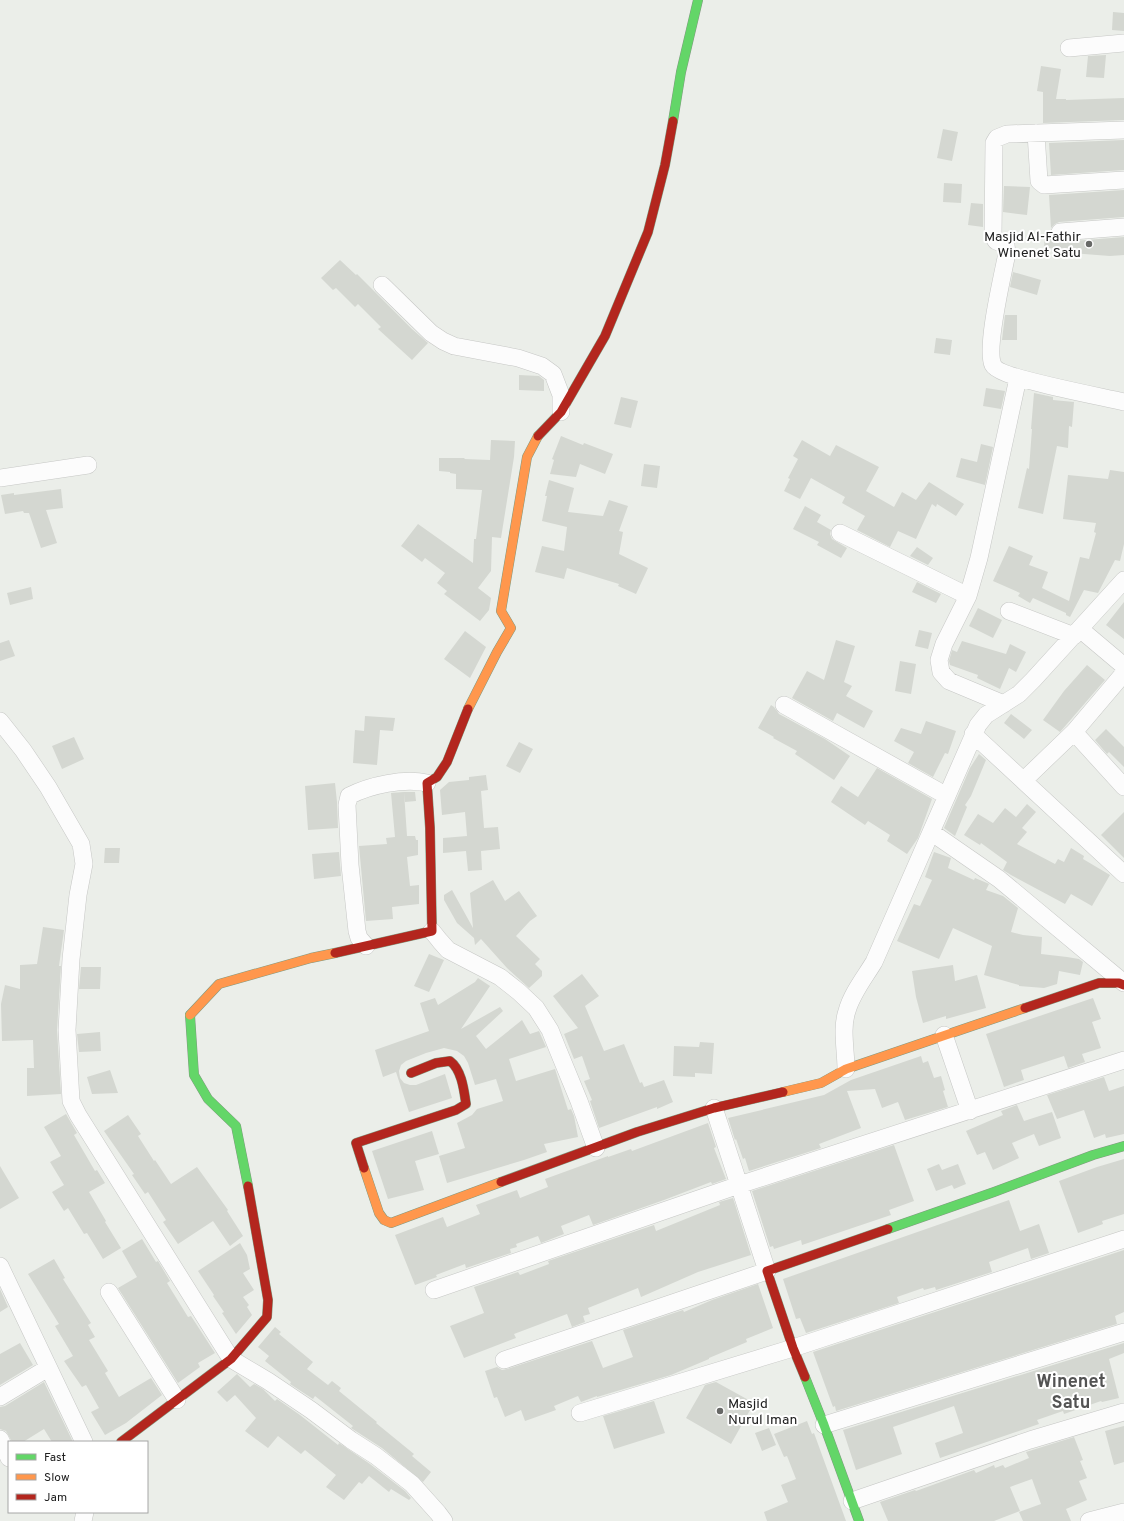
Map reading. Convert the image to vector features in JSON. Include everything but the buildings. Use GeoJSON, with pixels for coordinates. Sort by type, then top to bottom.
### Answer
{"type":"FeatureCollection","features":[{"type":"Feature","properties":{"kind":"street"},"geometry":{"type":"LineString","coordinates":[[366,946],[359,938],[352,888],[347,805],[349,796],[359,791],[386,784],[410,780],[427,783],[437,777],[447,762],[465,715],[496,652],[511,628],[502,611],[528,457],[539,434],[561,412],[605,336],[648,232],[665,165],[681,72],[698,0]]}},
{"type":"Feature","properties":{"kind":"street"},"geometry":{"type":"LineString","coordinates":[[1069,48],[1124,43]]}},
{"type":"Feature","properties":{"kind":"street"},"geometry":{"type":"LineString","coordinates":[[1124,130],[1007,134],[997,138],[994,143],[993,236],[996,240],[1006,245],[1007,253],[993,326],[992,363],[998,370],[1018,378],[1124,402]]}},
{"type":"Feature","properties":{"kind":"street"},"geometry":{"type":"LineString","coordinates":[[1036,133],[1039,181],[1044,185],[1124,180]]}},
{"type":"Feature","properties":{"kind":"street"},"geometry":{"type":"LineString","coordinates":[[1060,232],[1124,228]]}},
{"type":"Feature","properties":{"kind":"street"},"geometry":{"type":"LineString","coordinates":[[382,285],[431,333],[443,341],[454,346],[523,360],[542,366],[553,374],[561,395],[561,412]]}},
{"type":"Feature","properties":{"kind":"street"},"geometry":{"type":"LineString","coordinates":[[1004,704],[949,681],[941,672],[939,660],[944,644],[968,596],[979,558],[1018,378]]}},
{"type":"Feature","properties":{"kind":"street"},"geometry":{"type":"LineString","coordinates":[[0,478],[88,465]]}},
{"type":"Feature","properties":{"kind":"street"},"geometry":{"type":"LineString","coordinates":[[840,533],[968,596]]}},
{"type":"Feature","properties":{"kind":"street"},"geometry":{"type":"LineString","coordinates":[[846,1070],[844,1027],[846,1011],[874,962],[978,725],[986,715],[1019,694],[1124,580]]}},
{"type":"Feature","properties":{"kind":"street"},"geometry":{"type":"LineString","coordinates":[[1009,611],[1077,632],[1124,666]]}},
{"type":"Feature","properties":{"kind":"street"},"geometry":{"type":"LineString","coordinates":[[1024,780],[1074,732],[1124,673]]}},
{"type":"Feature","properties":{"kind":"street"},"geometry":{"type":"LineString","coordinates":[[784,704],[947,796]]}},
{"type":"Feature","properties":{"kind":"street"},"geometry":{"type":"LineString","coordinates":[[0,721],[23,750],[48,786],[81,844],[84,864],[78,895],[71,959],[68,1030],[71,1100],[231,1359],[274,1385],[311,1410],[350,1440],[376,1456],[412,1484],[438,1512],[444,1521]]}},
{"type":"Feature","properties":{"kind":"street"},"geometry":{"type":"LineString","coordinates":[[1074,732],[1124,787]]}},
{"type":"Feature","properties":{"kind":"street"},"geometry":{"type":"LineString","coordinates":[[973,734],[1124,874]]}},
{"type":"Feature","properties":{"kind":"street"},"geometry":{"type":"LineString","coordinates":[[427,783],[430,828],[432,931],[448,950],[500,977],[536,1008],[550,1030],[579,1101],[596,1148]]}},
{"type":"Feature","properties":{"kind":"street"},"geometry":{"type":"LineString","coordinates":[[931,832],[999,879],[1124,984]]}},
{"type":"Feature","properties":{"kind":"street"},"geometry":{"type":"LineString","coordinates":[[122,1441],[231,1359],[267,1318],[268,1300],[236,1126],[208,1099],[194,1075],[190,1015],[219,984],[311,958],[432,931]]}},
{"type":"Feature","properties":{"kind":"street"},"geometry":{"type":"LineString","coordinates":[[411,1073],[441,1062],[449,1061],[454,1063],[458,1071],[466,1104],[456,1110],[356,1143],[379,1213],[384,1220],[391,1223],[637,1132],[714,1108],[821,1083],[846,1070],[944,1035],[1099,983],[1124,984]]}},
{"type":"Feature","properties":{"kind":"street"},"geometry":{"type":"LineString","coordinates":[[944,1035],[970,1111]]}},
{"type":"Feature","properties":{"kind":"street"},"geometry":{"type":"LineString","coordinates":[[434,1290],[739,1185],[1124,1060]]}},
{"type":"Feature","properties":{"kind":"street"},"geometry":{"type":"LineString","coordinates":[[714,1108],[793,1348],[824,1425],[859,1521]]}},
{"type":"Feature","properties":{"kind":"street"},"geometry":{"type":"LineString","coordinates":[[504,1360],[767,1271],[994,1192],[1093,1155],[1124,1146]]}},
{"type":"Feature","properties":{"kind":"street"},"geometry":{"type":"LineString","coordinates":[[580,1413],[793,1348],[1124,1239]]}},
{"type":"Feature","properties":{"kind":"street"},"geometry":{"type":"LineString","coordinates":[[0,1266],[84,1441]]}},
{"type":"Feature","properties":{"kind":"street"},"geometry":{"type":"LineString","coordinates":[[109,1292],[177,1400]]}},
{"type":"Feature","properties":{"kind":"street"},"geometry":{"type":"LineString","coordinates":[[824,1425],[1124,1332]]}},
{"type":"Feature","properties":{"kind":"street"},"geometry":{"type":"LineString","coordinates":[[0,1397],[48,1368]]}},
{"type":"Feature","properties":{"kind":"street"},"geometry":{"type":"LineString","coordinates":[[852,1501],[1030,1440],[1124,1412]]}},
{"type":"Feature","properties":{"kind":"street"},"geometry":{"type":"LineString","coordinates":[[0,1439],[8,1456]]}},
{"type":"Feature","properties":{"kind":"street"},"geometry":{"type":"LineString","coordinates":[[1089,1521],[1124,1512]]}},
{"type":"Feature","properties":{"kind":"traffic: fast"},"geometry":{"type":"LineString","coordinates":[[673,121],[681,72],[698,0]]}},
{"type":"Feature","properties":{"kind":"traffic: fast"},"geometry":{"type":"LineString","coordinates":[[190,1015],[194,1075],[208,1099],[236,1126],[248,1186]]}},
{"type":"Feature","properties":{"kind":"traffic: fast"},"geometry":{"type":"LineString","coordinates":[[888,1229],[1093,1155],[1124,1146]]}},
{"type":"Feature","properties":{"kind":"traffic: fast"},"geometry":{"type":"LineString","coordinates":[[805,1377],[859,1521]]}},
{"type":"Feature","properties":{"kind":"traffic: slow"},"geometry":{"type":"LineString","coordinates":[[468,709],[511,628],[501,611],[527,457],[538,436]]}},
{"type":"Feature","properties":{"kind":"traffic: slow"},"geometry":{"type":"LineString","coordinates":[[190,1015],[219,984],[311,958],[335,953]]}},
{"type":"Feature","properties":{"kind":"traffic: slow"},"geometry":{"type":"LineString","coordinates":[[783,1092],[821,1083],[846,1069],[1025,1008]]}},
{"type":"Feature","properties":{"kind":"traffic: slow"},"geometry":{"type":"LineString","coordinates":[[364,1168],[379,1213],[384,1220],[391,1223],[501,1182]]}},
{"type":"Feature","properties":{"kind":"traffic: jam"},"geometry":{"type":"LineString","coordinates":[[538,436],[561,412],[605,336],[648,232],[665,165],[673,121]]}},
{"type":"Feature","properties":{"kind":"traffic: jam"},"geometry":{"type":"LineString","coordinates":[[335,953],[432,931],[430,828],[427,783],[437,777],[447,762],[468,709]]}},
{"type":"Feature","properties":{"kind":"traffic: jam"},"geometry":{"type":"LineString","coordinates":[[1025,1008],[1099,983],[1119,983],[1124,985]]}},
{"type":"Feature","properties":{"kind":"traffic: jam"},"geometry":{"type":"LineString","coordinates":[[364,1168],[356,1143],[456,1110],[466,1104],[460,1075],[450,1061],[436,1063],[411,1073]]}},
{"type":"Feature","properties":{"kind":"traffic: jam"},"geometry":{"type":"LineString","coordinates":[[501,1182],[637,1132],[714,1108],[783,1092]]}},
{"type":"Feature","properties":{"kind":"traffic: jam"},"geometry":{"type":"LineString","coordinates":[[122,1441],[231,1359],[267,1317],[268,1300],[248,1186]]}},
{"type":"Feature","properties":{"kind":"traffic: jam"},"geometry":{"type":"LineString","coordinates":[[805,1377],[793,1348],[767,1271],[888,1229]]}},
{"type":"Feature","properties":{"kind":"place","name":"Masjid Al-Fathir Winenet Satu"},"geometry":{"type":"Point","coordinates":[1089,244]}},
{"type":"Feature","properties":{"kind":"place","name":"Masjid Nurul Iman"},"geometry":{"type":"Point","coordinates":[720,1411]}},
{"type":"Feature","properties":{"kind":"district","name":"Winenet Satu"},"geometry":{"type":"Point","coordinates":[1071,1391]}}]}
